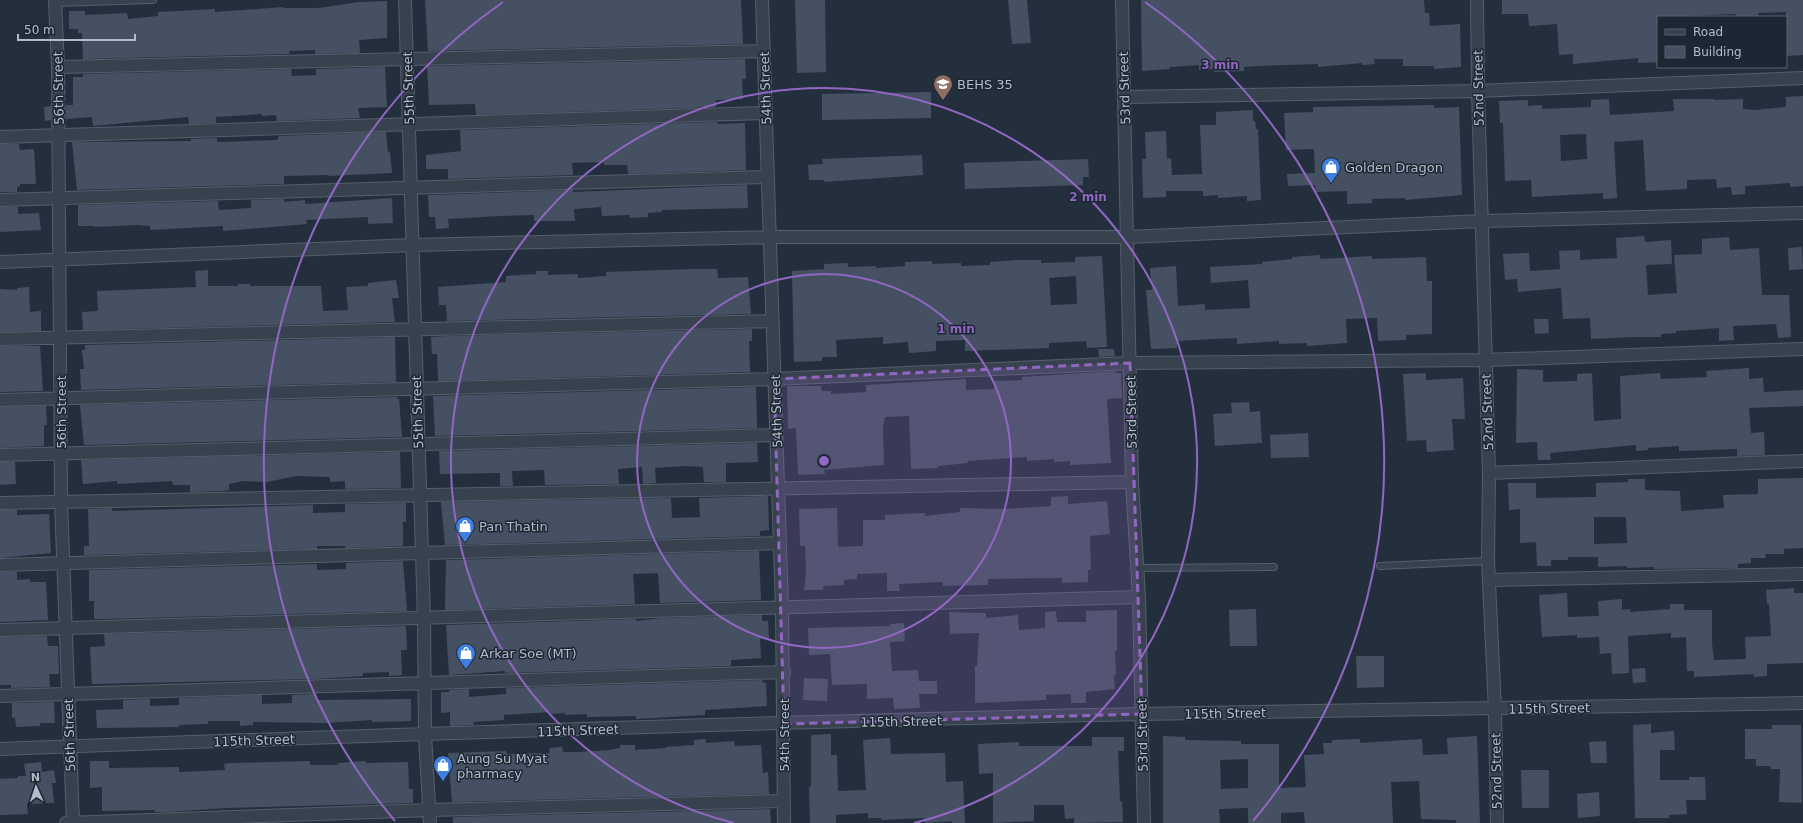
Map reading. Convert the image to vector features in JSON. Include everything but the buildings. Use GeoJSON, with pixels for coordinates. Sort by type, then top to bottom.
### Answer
{"type":"FeatureCollection","features":[{"type":"Feature","properties":{"kind":"street","name":"55th Street"},"geometry":{"type":"LineString","coordinates":[[405,0],[424,619],[425,735],[430,823]]}},
{"type":"Feature","properties":{"kind":"street","name":"54th Street"},"geometry":{"type":"LineString","coordinates":[[762,0],[784,672],[784,823]]}},
{"type":"Feature","properties":{"kind":"street","name":"53rd Street"},"geometry":{"type":"LineString","coordinates":[[1122,0],[1132,482],[1138,568],[1144,823]]}},
{"type":"Feature","properties":{"kind":"street","name":"52nd Street"},"geometry":{"type":"LineString","coordinates":[[1477,0],[1478,91],[1489,473],[1488,561],[1495,710],[1497,823]]}},
{"type":"Feature","properties":{"kind":"street","name":"56th Street"},"geometry":{"type":"LineString","coordinates":[[55,2],[58,68],[58,259],[62,397],[61,501],[73,823]]}},
{"type":"Feature","properties":{"kind":"street"},"geometry":{"type":"LineString","coordinates":[[58,68],[764,51]]}},
{"type":"Feature","properties":{"kind":"street"},"geometry":{"type":"LineString","coordinates":[[1124,98],[1478,91],[1803,78]]}},
{"type":"Feature","properties":{"kind":"street"},"geometry":{"type":"LineString","coordinates":[[0,138],[409,123],[766,113]]}},
{"type":"Feature","properties":{"kind":"street"},"geometry":{"type":"LineString","coordinates":[[0,200],[768,177]]}},
{"type":"Feature","properties":{"kind":"street"},"geometry":{"type":"LineString","coordinates":[[0,262],[412,245],[770,237],[1128,237],[1482,221],[1803,213]]}},
{"type":"Feature","properties":{"kind":"street"},"geometry":{"type":"LineString","coordinates":[[0,339],[773,321]]}},
{"type":"Feature","properties":{"kind":"street"},"geometry":{"type":"LineString","coordinates":[[0,400],[62,397],[774,379],[1130,363],[1485,360],[1803,349]]}},
{"type":"Feature","properties":{"kind":"street"},"geometry":{"type":"LineString","coordinates":[[0,455],[418,446],[776,435]]}},
{"type":"Feature","properties":{"kind":"street"},"geometry":{"type":"LineString","coordinates":[[1489,473],[1803,461]]}},
{"type":"Feature","properties":{"kind":"street"},"geometry":{"type":"LineString","coordinates":[[0,503],[1132,482]]}},
{"type":"Feature","properties":{"kind":"street"},"geometry":{"type":"LineString","coordinates":[[0,565],[780,543]]}},
{"type":"Feature","properties":{"kind":"street"},"geometry":{"type":"LineString","coordinates":[[1490,580],[1803,574]]}},
{"type":"Feature","properties":{"kind":"street"},"geometry":{"type":"LineString","coordinates":[[0,630],[424,619],[1139,597]]}},
{"type":"Feature","properties":{"kind":"street"},"geometry":{"type":"LineString","coordinates":[[0,696],[784,672]]}},
{"type":"Feature","properties":{"kind":"street","name":"115th Street"},"geometry":{"type":"LineString","coordinates":[[0,749],[1142,714],[1495,710],[1803,703]]}},
{"type":"Feature","properties":{"kind":"street"},"geometry":{"type":"LineString","coordinates":[[66,823],[430,810],[783,801]]}},
{"type":"Feature","properties":{"kind":"lane"},"geometry":{"type":"LineString","coordinates":[[55,2],[153,0]]}},
{"type":"Feature","properties":{"kind":"lane"},"geometry":{"type":"LineString","coordinates":[[1380,566],[1488,561]]}},
{"type":"Feature","properties":{"kind":"lane"},"geometry":{"type":"LineString","coordinates":[[1138,568],[1274,567]]}},
{"type":"Feature","properties":{"kind":"highlighted area"},"geometry":{"type":"Polygon","coordinates":[[[1130,363],[1142,714],[784,724],[774,379],[1130,363]]]}},
{"type":"Feature","properties":{"kind":"place","name":"BEHS 35"},"geometry":{"type":"Point","coordinates":[943,101]}},
{"type":"Feature","properties":{"kind":"place","name":"Golden Dragon"},"geometry":{"type":"Point","coordinates":[1331,184]}},
{"type":"Feature","properties":{"kind":"place","name":"Pan Thatin"},"geometry":{"type":"Point","coordinates":[465,543]}},
{"type":"Feature","properties":{"kind":"place","name":"Arkar Soe (MT)"},"geometry":{"type":"Point","coordinates":[466,670]}},
{"type":"Feature","properties":{"kind":"place","name":"Aung Su Myat pharmacy"},"geometry":{"type":"Point","coordinates":[443,782]}}]}
